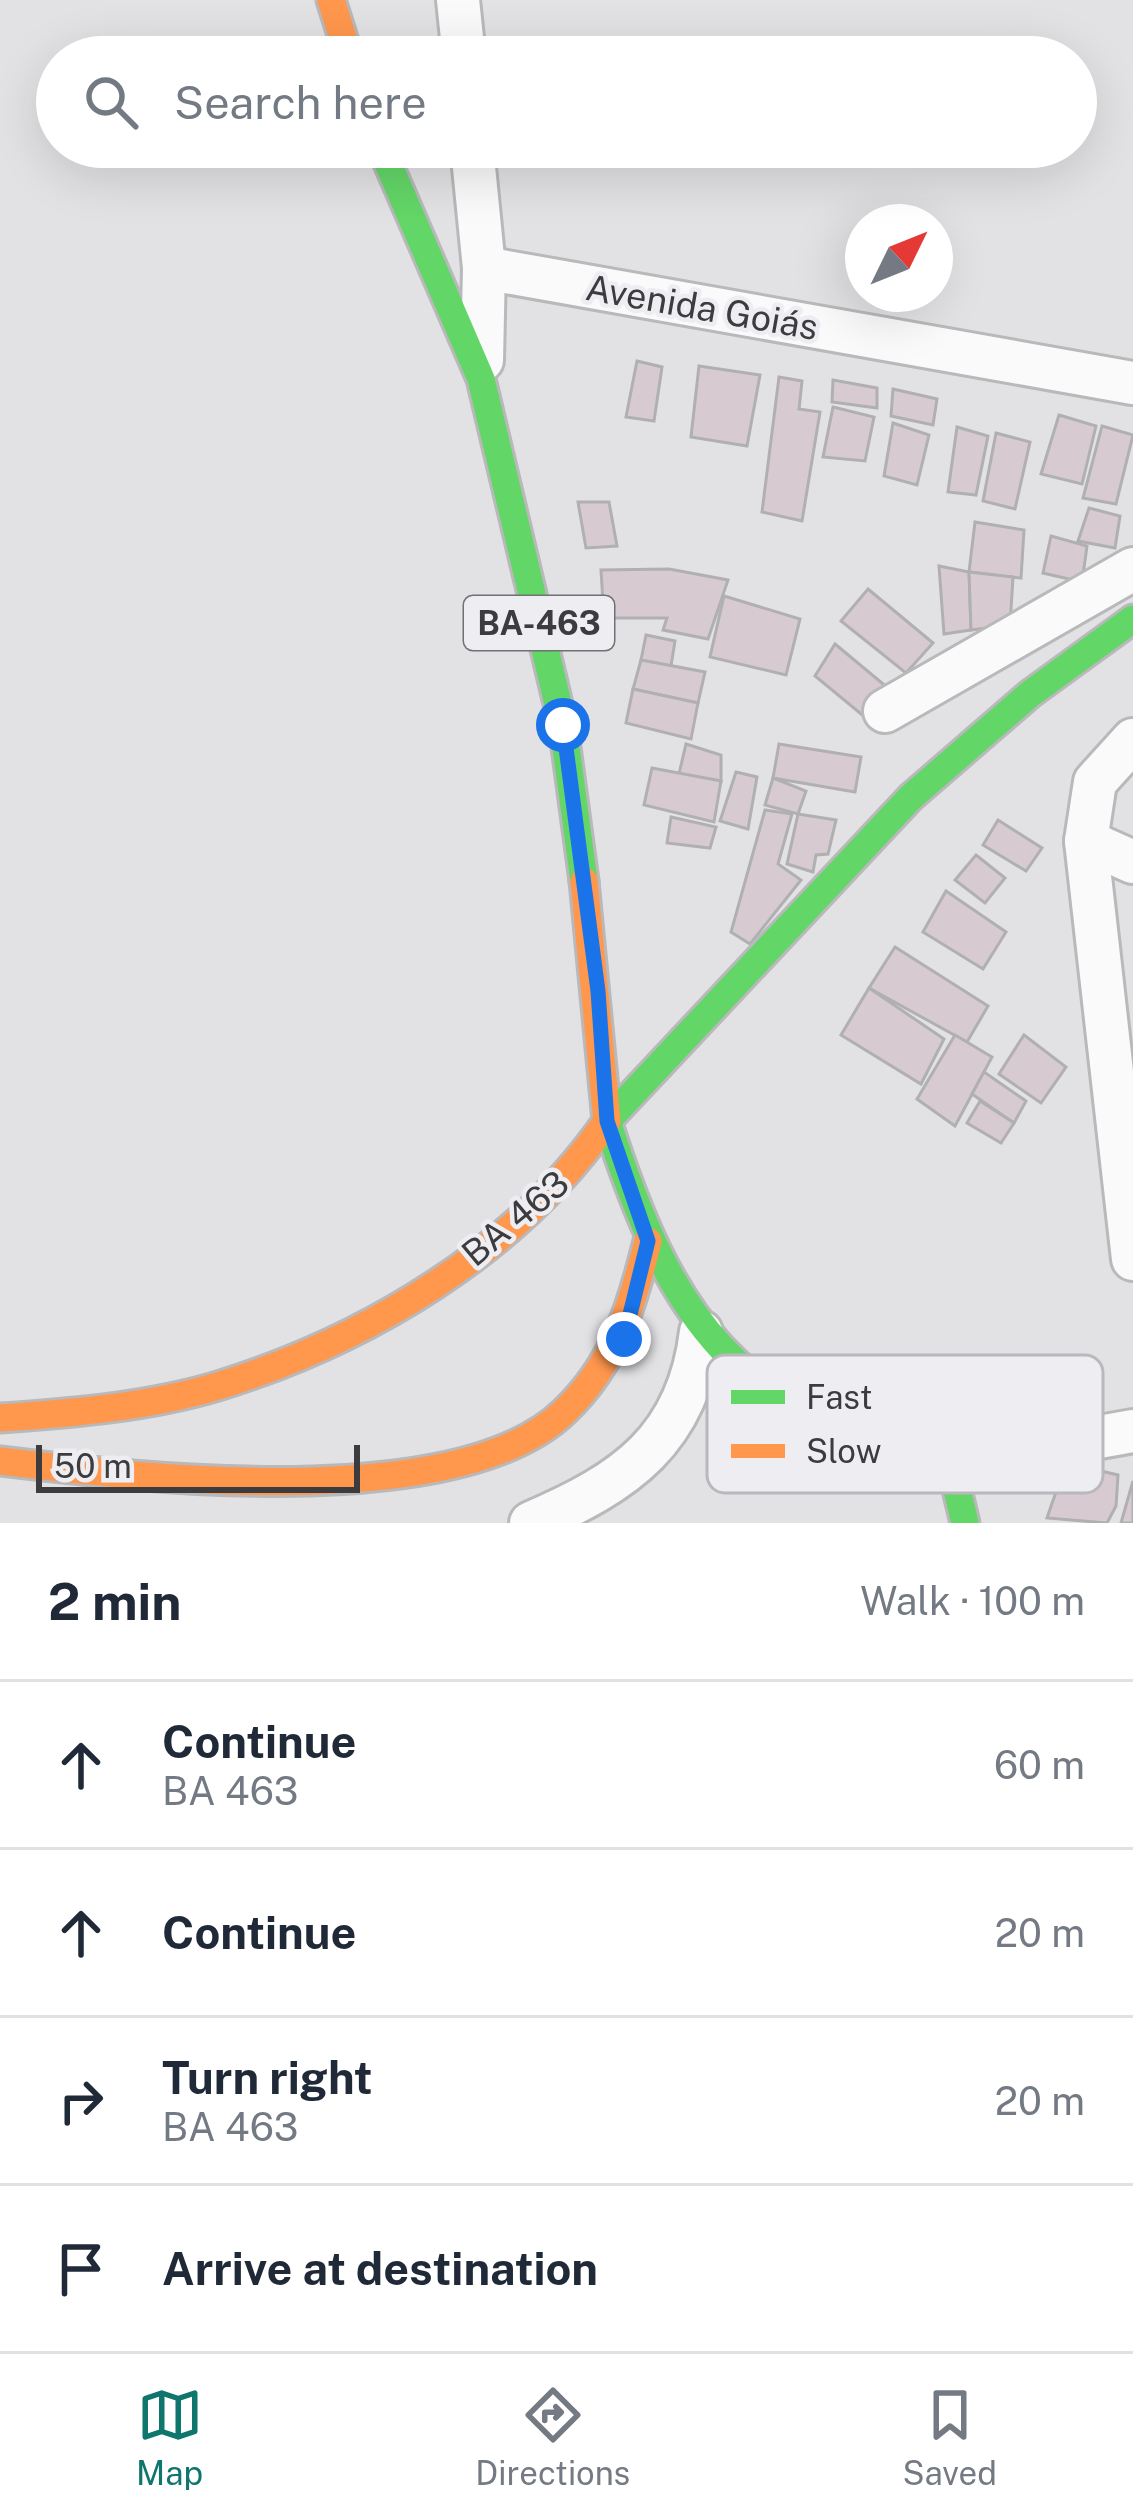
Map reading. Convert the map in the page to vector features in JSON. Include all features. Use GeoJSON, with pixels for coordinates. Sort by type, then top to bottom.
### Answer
{"type":"FeatureCollection","features":[{"type":"Feature","properties":{"kind":"main road"},"geometry":{"type":"LineString","coordinates":[[331,0],[342,36]]}},
{"type":"Feature","properties":{"kind":"main road","name":"BA-463"},"geometry":{"type":"LineString","coordinates":[[390,168],[482,379],[563,725],[598,991],[607,1121]]}},
{"type":"Feature","properties":{"kind":"main road","name":"BA 463"},"geometry":{"type":"LineString","coordinates":[[0,1418],[97,1411],[217,1386],[338,1340],[424,1292],[500,1236],[578,1163],[607,1121],[911,797],[1030,694],[1133,619]]}},
{"type":"Feature","properties":{"kind":"main road"},"geometry":{"type":"LineString","coordinates":[[607,1121],[648,1241],[701,1332],[726,1355]]}},
{"type":"Feature","properties":{"kind":"main road"},"geometry":{"type":"LineString","coordinates":[[0,1462],[197,1478],[308,1479],[406,1476],[489,1456],[514,1447],[560,1415],[608,1363],[636,1307],[648,1241]]}},
{"type":"Feature","properties":{"kind":"main road"},"geometry":{"type":"LineString","coordinates":[[957,1493],[964,1523]]}},
{"type":"Feature","properties":{"kind":"street"},"geometry":{"type":"LineString","coordinates":[[458,0],[462,36]]}},
{"type":"Feature","properties":{"kind":"street"},"geometry":{"type":"LineString","coordinates":[[474,168],[484,268],[482,379]]}},
{"type":"Feature","properties":{"kind":"street","name":"Avenida Goiás"},"geometry":{"type":"LineString","coordinates":[[484,268],[1133,383]]}},
{"type":"Feature","properties":{"kind":"street"},"geometry":{"type":"LineString","coordinates":[[885,711],[1133,569]]}},
{"type":"Feature","properties":{"kind":"street"},"geometry":{"type":"LineString","coordinates":[[1133,740],[1095,782],[1086,841],[1133,1258]]}},
{"type":"Feature","properties":{"kind":"street"},"geometry":{"type":"LineString","coordinates":[[1086,841],[1133,862]]}},
{"type":"Feature","properties":{"kind":"street"},"geometry":{"type":"LineString","coordinates":[[531,1523],[618,1480],[667,1431],[697,1369],[701,1332]]}},
{"type":"Feature","properties":{"kind":"street"},"geometry":{"type":"LineString","coordinates":[[1103,1436],[1133,1431]]}},
{"type":"Feature","properties":{"kind":"building"},"geometry":{"type":"Polygon","coordinates":[[[637,361],[662,367],[654,421],[626,417],[637,361]]]}},
{"type":"Feature","properties":{"kind":"building"},"geometry":{"type":"Polygon","coordinates":[[[699,366],[760,375],[747,446],[691,437],[699,366]]]}},
{"type":"Feature","properties":{"kind":"building"},"geometry":{"type":"Polygon","coordinates":[[[779,377],[802,381],[799,409],[820,412],[802,521],[762,512],[779,377]]]}},
{"type":"Feature","properties":{"kind":"building"},"geometry":{"type":"Polygon","coordinates":[[[833,380],[877,388],[877,408],[832,402],[833,380]]]}},
{"type":"Feature","properties":{"kind":"building"},"geometry":{"type":"Polygon","coordinates":[[[893,389],[937,399],[933,425],[891,416],[893,389]]]}},
{"type":"Feature","properties":{"kind":"building"},"geometry":{"type":"Polygon","coordinates":[[[833,407],[874,417],[865,461],[823,457],[833,407]]]}},
{"type":"Feature","properties":{"kind":"building"},"geometry":{"type":"Polygon","coordinates":[[[1059,415],[1096,426],[1082,484],[1041,474],[1059,415]]]}},
{"type":"Feature","properties":{"kind":"building"},"geometry":{"type":"Polygon","coordinates":[[[893,423],[929,435],[917,485],[884,476],[893,423]]]}},
{"type":"Feature","properties":{"kind":"building"},"geometry":{"type":"Polygon","coordinates":[[[1102,426],[1133,435],[1116,504],[1083,498],[1102,426]]]}},
{"type":"Feature","properties":{"kind":"building"},"geometry":{"type":"Polygon","coordinates":[[[957,427],[988,436],[976,495],[948,492],[957,427]]]}},
{"type":"Feature","properties":{"kind":"building"},"geometry":{"type":"Polygon","coordinates":[[[996,433],[1030,442],[1015,509],[983,501],[996,433]]]}},
{"type":"Feature","properties":{"kind":"building"},"geometry":{"type":"Polygon","coordinates":[[[578,502],[609,502],[617,546],[586,548],[578,502]]]}},
{"type":"Feature","properties":{"kind":"building"},"geometry":{"type":"Polygon","coordinates":[[[1089,508],[1120,516],[1115,548],[1078,541],[1089,508]]]}},
{"type":"Feature","properties":{"kind":"building"},"geometry":{"type":"Polygon","coordinates":[[[975,522],[1024,530],[1021,578],[969,572],[975,522]]]}},
{"type":"Feature","properties":{"kind":"building"},"geometry":{"type":"Polygon","coordinates":[[[1051,536],[1087,546],[1082,582],[1043,573],[1051,536]]]}},
{"type":"Feature","properties":{"kind":"building"},"geometry":{"type":"Polygon","coordinates":[[[939,566],[969,572],[971,630],[944,634],[939,566]]]}},
{"type":"Feature","properties":{"kind":"building"},"geometry":{"type":"Polygon","coordinates":[[[669,569],[728,580],[708,639],[663,630],[667,618],[604,618],[601,570],[669,569]]]}},
{"type":"Feature","properties":{"kind":"building"},"geometry":{"type":"Polygon","coordinates":[[[969,572],[1013,577],[1010,625],[971,630],[969,572]]]}},
{"type":"Feature","properties":{"kind":"building"},"geometry":{"type":"Polygon","coordinates":[[[868,589],[933,643],[906,673],[841,621],[868,589]]]}},
{"type":"Feature","properties":{"kind":"building"},"geometry":{"type":"Polygon","coordinates":[[[724,596],[800,619],[786,675],[710,657],[724,596]]]}},
{"type":"Feature","properties":{"kind":"building"},"geometry":{"type":"Polygon","coordinates":[[[646,635],[675,641],[671,666],[641,660],[646,635]]]}},
{"type":"Feature","properties":{"kind":"building"},"geometry":{"type":"Polygon","coordinates":[[[835,644],[888,688],[866,718],[815,676],[835,644]]]}},
{"type":"Feature","properties":{"kind":"building"},"geometry":{"type":"Polygon","coordinates":[[[641,660],[705,672],[698,703],[633,689],[641,660]]]}},
{"type":"Feature","properties":{"kind":"building"},"geometry":{"type":"Polygon","coordinates":[[[633,689],[698,703],[691,739],[626,723],[633,689]]]}},
{"type":"Feature","properties":{"kind":"building"},"geometry":{"type":"Polygon","coordinates":[[[686,744],[721,755],[721,781],[679,774],[686,744]]]}},
{"type":"Feature","properties":{"kind":"building"},"geometry":{"type":"Polygon","coordinates":[[[779,744],[861,757],[855,792],[773,778],[779,744]]]}},
{"type":"Feature","properties":{"kind":"building"},"geometry":{"type":"Polygon","coordinates":[[[652,768],[721,781],[714,822],[644,805],[652,768]]]}},
{"type":"Feature","properties":{"kind":"building"},"geometry":{"type":"Polygon","coordinates":[[[736,772],[757,777],[748,829],[720,821],[736,772]]]}},
{"type":"Feature","properties":{"kind":"building"},"geometry":{"type":"Polygon","coordinates":[[[773,778],[806,791],[798,814],[765,805],[773,778]]]}},
{"type":"Feature","properties":{"kind":"building"},"geometry":{"type":"Polygon","coordinates":[[[765,810],[792,814],[778,864],[801,880],[750,944],[731,932],[765,810]]]}},
{"type":"Feature","properties":{"kind":"building"},"geometry":{"type":"Polygon","coordinates":[[[798,814],[836,820],[828,854],[816,855],[813,872],[787,864],[798,814]]]}},
{"type":"Feature","properties":{"kind":"building"},"geometry":{"type":"Polygon","coordinates":[[[671,817],[716,827],[710,848],[667,843],[671,817]]]}},
{"type":"Feature","properties":{"kind":"building"},"geometry":{"type":"Polygon","coordinates":[[[998,820],[1042,848],[1026,871],[983,845],[998,820]]]}},
{"type":"Feature","properties":{"kind":"building"},"geometry":{"type":"Polygon","coordinates":[[[976,855],[1005,878],[985,903],[955,880],[976,855]]]}},
{"type":"Feature","properties":{"kind":"building"},"geometry":{"type":"Polygon","coordinates":[[[946,891],[1006,932],[983,969],[923,932],[946,891]]]}},
{"type":"Feature","properties":{"kind":"building"},"geometry":{"type":"Polygon","coordinates":[[[895,947],[988,1006],[967,1042],[869,988],[895,947]]]}},
{"type":"Feature","properties":{"kind":"building"},"geometry":{"type":"Polygon","coordinates":[[[869,988],[944,1039],[921,1084],[841,1035],[869,988]]]}},
{"type":"Feature","properties":{"kind":"building"},"geometry":{"type":"Polygon","coordinates":[[[955,1035],[992,1057],[955,1126],[917,1099],[955,1035]]]}},
{"type":"Feature","properties":{"kind":"building"},"geometry":{"type":"Polygon","coordinates":[[[1024,1035],[1066,1067],[1041,1103],[999,1074],[1024,1035]]]}},
{"type":"Feature","properties":{"kind":"building"},"geometry":{"type":"Polygon","coordinates":[[[984,1072],[1026,1101],[1014,1123],[972,1094],[984,1072]]]}},
{"type":"Feature","properties":{"kind":"building"},"geometry":{"type":"Polygon","coordinates":[[[980,1101],[1014,1123],[1001,1143],[967,1123],[980,1101]]]}},
{"type":"Feature","properties":{"kind":"building"},"geometry":{"type":"Polygon","coordinates":[[[1103,1472],[1118,1475],[1116,1506],[1107,1523],[1047,1518],[1056,1493],[1103,1493],[1103,1472]]]}},
{"type":"Feature","properties":{"kind":"building"},"geometry":{"type":"Polygon","coordinates":[[[1133,1481],[1133,1523],[1121,1523],[1133,1481]]]}},
{"type":"Feature","properties":{"kind":"traffic: fast"},"geometry":{"type":"LineString","coordinates":[[390,168],[481,379],[563,725],[584,881]]}},
{"type":"Feature","properties":{"kind":"traffic: fast"},"geometry":{"type":"LineString","coordinates":[[607,1121],[911,797],[1030,694],[1133,619]]}},
{"type":"Feature","properties":{"kind":"traffic: fast"},"geometry":{"type":"LineString","coordinates":[[607,1121],[657,1250],[686,1303],[729,1355]]}},
{"type":"Feature","properties":{"kind":"traffic: fast"},"geometry":{"type":"LineString","coordinates":[[958,1493],[965,1523]]}},
{"type":"Feature","properties":{"kind":"traffic: slow"},"geometry":{"type":"LineString","coordinates":[[331,0],[342,36]]}},
{"type":"Feature","properties":{"kind":"traffic: slow"},"geometry":{"type":"LineString","coordinates":[[0,1418],[165,1399],[274,1367],[383,1316],[435,1285],[530,1210],[607,1121],[584,881]]}},
{"type":"Feature","properties":{"kind":"traffic: slow"},"geometry":{"type":"LineString","coordinates":[[0,1461],[132,1475],[294,1481],[376,1477],[451,1465],[516,1444],[565,1411],[597,1373],[628,1311],[648,1241]]}},
{"type":"Feature","properties":{"kind":"route"},"geometry":{"type":"LineString","coordinates":[[563,725],[598,991],[607,1121],[648,1241],[636,1307],[624,1339]]}}]}
